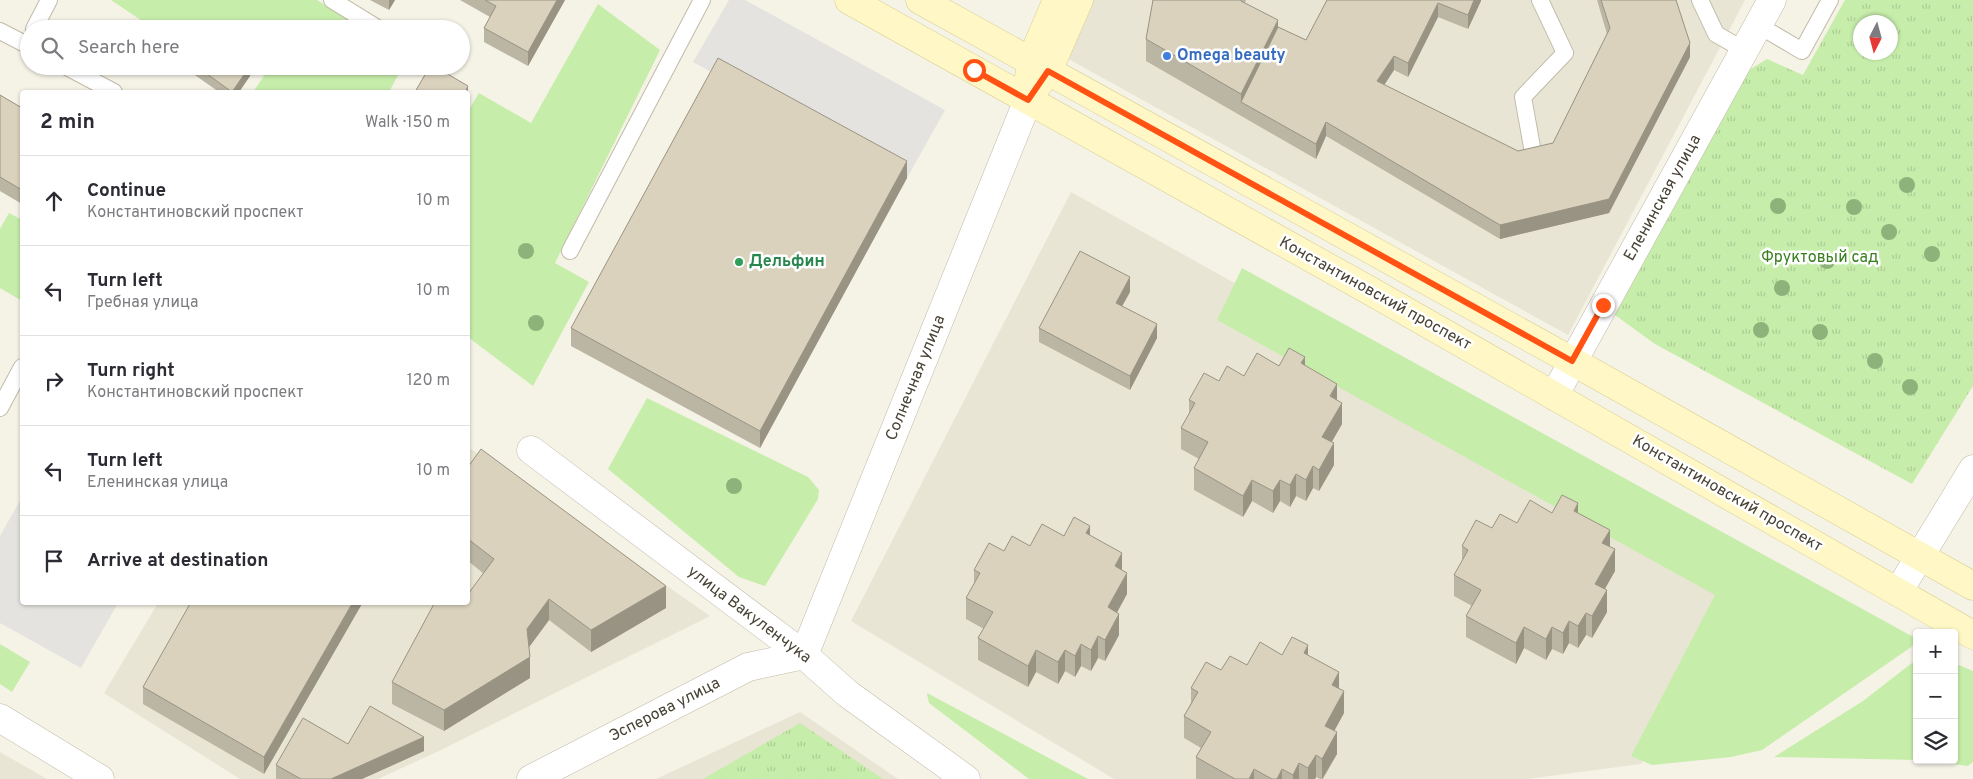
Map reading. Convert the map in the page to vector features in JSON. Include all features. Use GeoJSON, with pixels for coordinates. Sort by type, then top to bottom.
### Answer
{"type":"FeatureCollection","features":[{"type":"Feature","properties":{"kind":"street","name":"Константиновский проспект"},"geometry":{"type":"LineString","coordinates":[[849,0],[1554,396],[1973,635]]}},
{"type":"Feature","properties":{"kind":"street"},"geometry":{"type":"LineString","coordinates":[[920,0],[1572,361],[1973,586]]}},
{"type":"Feature","properties":{"kind":"street"},"geometry":{"type":"LineString","coordinates":[[1028,100],[1057,0]]}},
{"type":"Feature","properties":{"kind":"street"},"geometry":{"type":"LineString","coordinates":[[1039,66],[1079,0]]}},
{"type":"Feature","properties":{"kind":"street","name":"Еленинская улица"},"geometry":{"type":"LineString","coordinates":[[1554,396],[1772,0]]}},
{"type":"Feature","properties":{"kind":"street","name":"Солнечная улица"},"geometry":{"type":"LineString","coordinates":[[804,655],[1028,100]]}},
{"type":"Feature","properties":{"kind":"street","name":"улица Вакуленчука"},"geometry":{"type":"LineString","coordinates":[[530,450],[804,655],[848,694],[966,779]]}},
{"type":"Feature","properties":{"kind":"street"},"geometry":{"type":"LineString","coordinates":[[1898,592],[1973,469]]}},
{"type":"Feature","properties":{"kind":"street","name":"Эсперова улица"},"geometry":{"type":"LineString","coordinates":[[531,779],[748,667],[804,655]]}},
{"type":"Feature","properties":{"kind":"street"},"geometry":{"type":"LineString","coordinates":[[0,718],[100,779]]}},
{"type":"Feature","properties":{"kind":"lane"},"geometry":{"type":"LineString","coordinates":[[39,20],[49,0]]}},
{"type":"Feature","properties":{"kind":"lane"},"geometry":{"type":"LineString","coordinates":[[332,0],[364,20]]}},
{"type":"Feature","properties":{"kind":"lane"},"geometry":{"type":"LineString","coordinates":[[570,251],[702,0]]}},
{"type":"Feature","properties":{"kind":"lane"},"geometry":{"type":"LineString","coordinates":[[1532,147],[1523,97],[1565,53],[1540,0]]}},
{"type":"Feature","properties":{"kind":"lane"},"geometry":{"type":"LineString","coordinates":[[1700,0],[1716,34],[1744,50]]}},
{"type":"Feature","properties":{"kind":"lane"},"geometry":{"type":"LineString","coordinates":[[1758,25],[1802,50],[1830,0]]}},
{"type":"Feature","properties":{"kind":"lane"},"geometry":{"type":"LineString","coordinates":[[0,31],[20,40]]}},
{"type":"Feature","properties":{"kind":"lane"},"geometry":{"type":"LineString","coordinates":[[82,75],[110,90]]}},
{"type":"Feature","properties":{"kind":"lane"},"geometry":{"type":"LineString","coordinates":[[0,408],[20,371]]}},
{"type":"Feature","properties":{"kind":"shaded area"},"geometry":{"type":"Polygon","coordinates":[[[729,0],[745,0],[945,110],[907,178],[693,62],[729,0]]]}},
{"type":"Feature","properties":{"kind":"shaded area"},"geometry":{"type":"Polygon","coordinates":[[[1093,0],[1745,0],[1568,335],[1063,56],[1093,0]]]}},
{"type":"Feature","properties":{"kind":"shaded area"},"geometry":{"type":"Polygon","coordinates":[[[1071,192],[1747,568],[1641,764],[1527,779],[1114,779],[851,621],[1071,192]]]}},
{"type":"Feature","properties":{"kind":"shaded area"},"geometry":{"type":"Polygon","coordinates":[[[470,448],[710,616],[441,750],[378,779],[240,779],[104,693],[157,605],[470,605],[470,448]]]}},
{"type":"Feature","properties":{"kind":"shaded area"},"geometry":{"type":"Polygon","coordinates":[[[20,501],[20,605],[117,605],[81,668],[0,623],[0,536],[20,501]]]}},
{"type":"Feature","properties":{"kind":"shaded area"},"geometry":{"type":"Polygon","coordinates":[[[800,712],[898,779],[656,779],[800,712]]]}},
{"type":"Feature","properties":{"kind":"shaded area"},"geometry":{"type":"Polygon","coordinates":[[[0,752],[47,779],[0,779],[0,752]]]}},
{"type":"Feature","properties":{"kind":"green space"},"geometry":{"type":"Polygon","coordinates":[[[111,0],[317,0],[349,20],[141,20],[111,0]]]}},
{"type":"Feature","properties":{"kind":"green space","name":"Фруктовый сад"},"geometry":{"type":"Polygon","coordinates":[[[1845,0],[1973,0],[1973,386],[1912,484],[1655,344],[1615,315],[1746,72],[1767,59],[1803,75],[1845,0]]]}},
{"type":"Feature","properties":{"kind":"green space"},"geometry":{"type":"Polygon","coordinates":[[[598,4],[660,50],[555,263],[589,282],[533,386],[470,339],[470,108],[479,93],[531,123],[598,4]]]}},
{"type":"Feature","properties":{"kind":"green space"},"geometry":{"type":"Polygon","coordinates":[[[262,75],[398,75],[390,90],[254,90],[264,76],[262,75]]]}},
{"type":"Feature","properties":{"kind":"green space"},"geometry":{"type":"Polygon","coordinates":[[[9,213],[20,219],[20,300],[0,288],[0,229],[9,213]]]}},
{"type":"Feature","properties":{"kind":"green space"},"geometry":{"type":"Polygon","coordinates":[[[1242,268],[1913,637],[1913,646],[1762,750],[1731,757],[1652,765],[1631,756],[1715,595],[1217,320],[1242,268]]]}},
{"type":"Feature","properties":{"kind":"green space"},"geometry":{"type":"Polygon","coordinates":[[[647,398],[808,477],[819,490],[818,499],[765,586],[739,577],[608,469],[647,398]]]}},
{"type":"Feature","properties":{"kind":"green space"},"geometry":{"type":"Polygon","coordinates":[[[0,644],[30,662],[12,692],[0,684],[0,644]]]}},
{"type":"Feature","properties":{"kind":"green space"},"geometry":{"type":"Polygon","coordinates":[[[1913,662],[1913,760],[1774,757],[1863,701],[1913,662]]]}},
{"type":"Feature","properties":{"kind":"green space"},"geometry":{"type":"Polygon","coordinates":[[[1958,665],[1973,671],[1973,762],[1968,766],[1953,764],[1958,764],[1958,665]]]}},
{"type":"Feature","properties":{"kind":"green space"},"geometry":{"type":"Polygon","coordinates":[[[927,693],[1088,779],[1029,779],[929,703],[927,693]]]}},
{"type":"Feature","properties":{"kind":"green space"},"geometry":{"type":"Polygon","coordinates":[[[800,723],[883,779],[703,779],[800,723]]]}},
{"type":"Feature","properties":{"kind":"building"},"geometry":{"type":"Polygon","coordinates":[[[485,0],[557,0],[528,52],[484,28],[496,6],[485,0]]]}},
{"type":"Feature","properties":{"kind":"building"},"geometry":{"type":"Polygon","coordinates":[[[1153,0],[1241,0],[1278,20],[1241,94],[1146,39],[1153,0]]]}},
{"type":"Feature","properties":{"kind":"building"},"geometry":{"type":"Polygon","coordinates":[[[1327,0],[1474,0],[1468,15],[1438,3],[1408,63],[1394,56],[1377,81],[1518,151],[1553,143],[1610,28],[1601,0],[1676,0],[1690,43],[1609,199],[1500,225],[1326,122],[1316,144],[1241,102],[1278,27],[1306,40],[1327,0]]]}},
{"type":"Feature","properties":{"kind":"building","name":"Дельфин"},"geometry":{"type":"Polygon","coordinates":[[[718,58],[907,161],[760,431],[571,328],[718,58]]]}},
{"type":"Feature","properties":{"kind":"building"},"geometry":{"type":"Polygon","coordinates":[[[208,75],[244,75],[233,90],[229,90],[208,75]]]}},
{"type":"Feature","properties":{"kind":"building"},"geometry":{"type":"Polygon","coordinates":[[[425,75],[449,75],[468,86],[466,90],[416,90],[425,75]]]}},
{"type":"Feature","properties":{"kind":"building"},"geometry":{"type":"Polygon","coordinates":[[[0,95],[20,107],[20,189],[0,177],[0,95]]]}},
{"type":"Feature","properties":{"kind":"building"},"geometry":{"type":"Polygon","coordinates":[[[1080,251],[1130,277],[1116,303],[1157,324],[1130,376],[1039,328],[1080,251]]]}},
{"type":"Feature","properties":{"kind":"building"},"geometry":{"type":"Polygon","coordinates":[[[1289,348],[1305,357],[1301,363],[1337,384],[1330,396],[1342,403],[1322,437],[1334,443],[1319,470],[1313,466],[1306,480],[1296,474],[1290,485],[1280,480],[1273,491],[1252,480],[1243,496],[1194,468],[1208,442],[1181,428],[1195,403],[1189,400],[1204,373],[1219,381],[1227,366],[1244,376],[1257,353],[1279,366],[1289,348]]]}},
{"type":"Feature","properties":{"kind":"building"},"geometry":{"type":"Polygon","coordinates":[[[481,449],[666,586],[591,630],[549,599],[527,629],[530,657],[444,710],[392,682],[433,605],[470,605],[470,591],[494,559],[470,541],[470,464],[481,449]]]}},
{"type":"Feature","properties":{"kind":"building"},"geometry":{"type":"Polygon","coordinates":[[[1562,495],[1578,503],[1574,511],[1610,530],[1602,543],[1615,549],[1595,584],[1607,590],[1592,616],[1586,613],[1578,626],[1569,621],[1563,633],[1552,627],[1546,639],[1524,627],[1516,643],[1466,616],[1481,590],[1454,575],[1468,550],[1462,546],[1476,520],[1492,528],[1500,514],[1517,523],[1530,500],[1552,513],[1562,495]]]}},
{"type":"Feature","properties":{"kind":"building"},"geometry":{"type":"Polygon","coordinates":[[[1074,517],[1090,526],[1086,533],[1122,553],[1115,566],[1127,573],[1108,607],[1119,614],[1105,640],[1098,636],[1091,650],[1081,644],[1075,656],[1065,650],[1058,662],[1036,650],[1028,666],[978,638],[993,612],[966,598],[980,573],[974,570],[989,543],[1004,551],[1012,536],[1030,546],[1042,524],[1064,536],[1074,517]]]}},
{"type":"Feature","properties":{"kind":"building"},"geometry":{"type":"Polygon","coordinates":[[[189,605],[351,605],[264,757],[143,687],[189,605]]]}},
{"type":"Feature","properties":{"kind":"building"},"geometry":{"type":"Polygon","coordinates":[[[1292,637],[1308,645],[1304,653],[1339,672],[1332,685],[1344,691],[1325,726],[1337,732],[1322,759],[1316,755],[1308,768],[1299,763],[1293,775],[1282,769],[1277,779],[1272,779],[1254,769],[1249,779],[1235,779],[1196,757],[1211,732],[1184,716],[1198,692],[1191,688],[1206,662],[1221,670],[1230,656],[1247,665],[1260,642],[1282,655],[1292,637]]]}},
{"type":"Feature","properties":{"kind":"building"},"geometry":{"type":"Polygon","coordinates":[[[370,706],[424,737],[331,779],[301,779],[276,765],[303,718],[348,744],[370,706]]]}},
{"type":"Feature","properties":{"kind":"place","name":"Omega beauty"},"geometry":{"type":"Point","coordinates":[1167,56]}},
{"type":"Feature","properties":{"kind":"place","name":"Дельфин"},"geometry":{"type":"Point","coordinates":[739,262]}},
{"type":"Feature","properties":{"kind":"route"},"geometry":{"type":"LineString","coordinates":[[974,70],[1028,100],[1048,71],[1572,361],[1603,305]]}}]}
